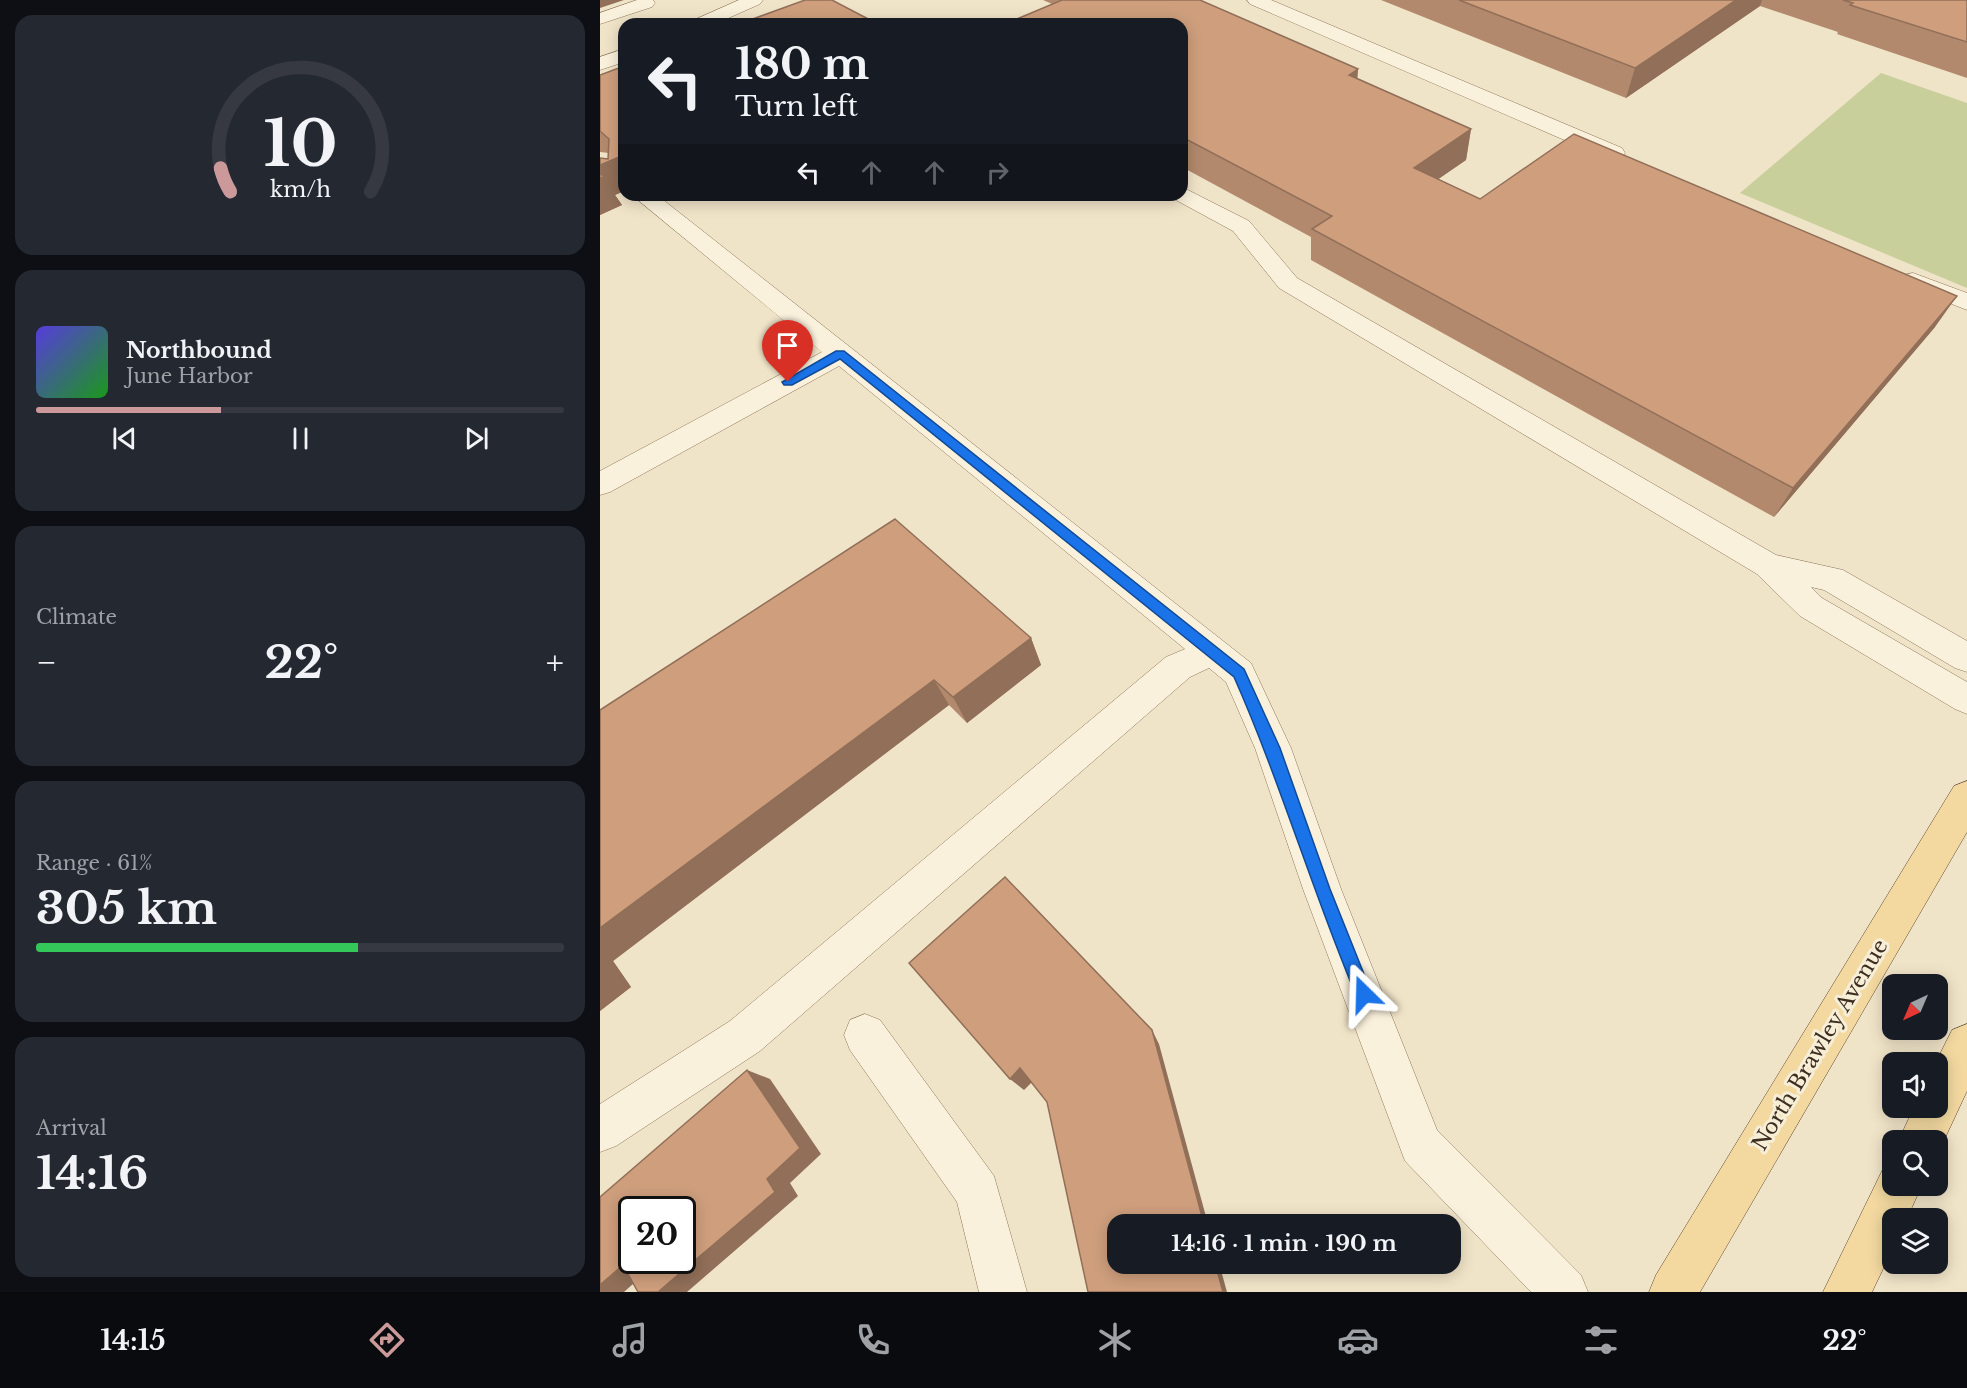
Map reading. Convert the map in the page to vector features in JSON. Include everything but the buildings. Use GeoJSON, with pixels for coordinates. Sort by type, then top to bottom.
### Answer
{"type":"FeatureCollection","features":[{"type":"Feature","properties":{"kind":"main road","name":"North Brawley Avenue"},"geometry":{"type":"LineString","coordinates":[[1673,1292],[1967,798]]}},
{"type":"Feature","properties":{"kind":"main road"},"geometry":{"type":"LineString","coordinates":[[1948,1084],[1967,1045]]}},
{"type":"Feature","properties":{"kind":"main road"},"geometry":{"type":"LineString","coordinates":[[1846,1292],[1894,1196]]}},
{"type":"Feature","properties":{"kind":"street"},"geometry":{"type":"LineString","coordinates":[[714,18],[754,0]]}},
{"type":"Feature","properties":{"kind":"street"},"geometry":{"type":"LineString","coordinates":[[1256,0],[1638,164]]}},
{"type":"Feature","properties":{"kind":"street"},"geometry":{"type":"LineString","coordinates":[[600,19],[646,3]]}},
{"type":"Feature","properties":{"kind":"street"},"geometry":{"type":"LineString","coordinates":[[600,64],[618,57]]}},
{"type":"Feature","properties":{"kind":"street"},"geometry":{"type":"LineString","coordinates":[[1188,198],[1241,226],[1288,283],[1768,565],[1811,607],[1967,699]]}},
{"type":"Feature","properties":{"kind":"street"},"geometry":{"type":"LineString","coordinates":[[651,201],[840,354],[1215,651],[1239,673],[1273,748],[1322,889],[1421,1145],[1564,1292]]}},
{"type":"Feature","properties":{"kind":"street"},"geometry":{"type":"LineString","coordinates":[[1892,270],[1967,302]]}},
{"type":"Feature","properties":{"kind":"street"},"geometry":{"type":"LineString","coordinates":[[600,484],[840,354]]}},
{"type":"Feature","properties":{"kind":"street"},"geometry":{"type":"LineString","coordinates":[[1768,565],[1832,579],[1967,658]]}},
{"type":"Feature","properties":{"kind":"street"},"geometry":{"type":"LineString","coordinates":[[600,1130],[745,1036],[1178,667],[1215,651]]}},
{"type":"Feature","properties":{"kind":"street"},"geometry":{"type":"LineString","coordinates":[[865,1035],[978,1192],[1003,1292]]}},
{"type":"Feature","properties":{"kind":"green space"},"geometry":{"type":"Polygon","coordinates":[[[1881,73],[1967,103],[1967,288],[1740,193],[1881,73]]]}},
{"type":"Feature","properties":{"kind":"route"},"geometry":{"type":"LineString","coordinates":[[788,382],[840,354],[1215,651],[1239,673],[1273,748],[1322,889],[1364,994]]}}]}
